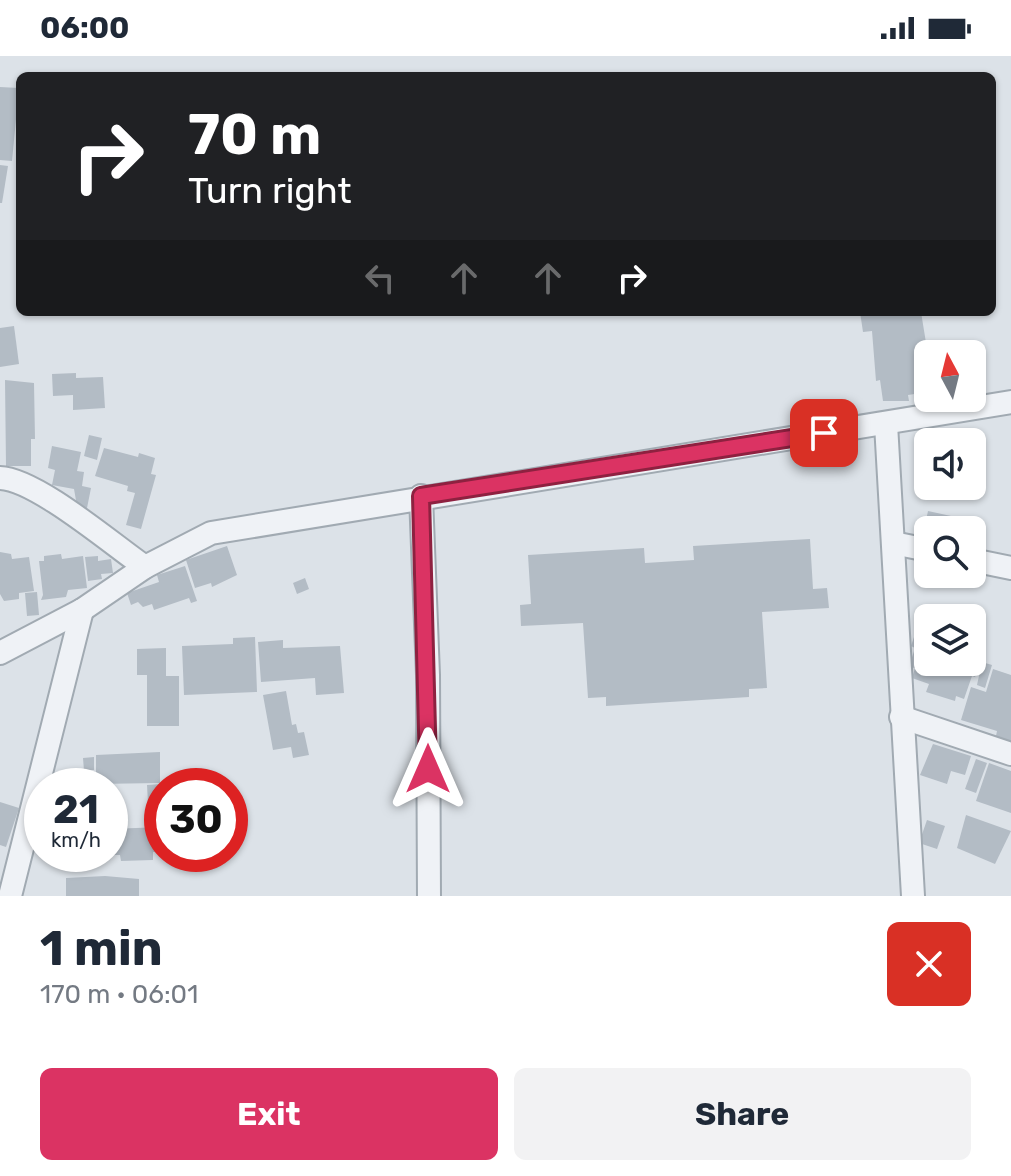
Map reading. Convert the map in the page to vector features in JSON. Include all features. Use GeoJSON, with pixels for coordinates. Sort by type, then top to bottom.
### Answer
{"type":"FeatureCollection","features":[{"type":"Feature","properties":{"kind":"street"},"geometry":{"type":"LineString","coordinates":[[0,653],[82,610],[145,567],[211,533],[421,496],[1011,402]]}},
{"type":"Feature","properties":{"kind":"street"},"geometry":{"type":"LineString","coordinates":[[886,424],[913,896]]}},
{"type":"Feature","properties":{"kind":"street"},"geometry":{"type":"LineString","coordinates":[[0,478],[9,478],[44,495],[145,567]]}},
{"type":"Feature","properties":{"kind":"street"},"geometry":{"type":"LineString","coordinates":[[421,496],[428,675],[429,896]]}},
{"type":"Feature","properties":{"kind":"street"},"geometry":{"type":"LineString","coordinates":[[893,543],[914,547]]}},
{"type":"Feature","properties":{"kind":"street"},"geometry":{"type":"LineString","coordinates":[[986,563],[1011,568]]}},
{"type":"Feature","properties":{"kind":"street"},"geometry":{"type":"LineString","coordinates":[[10,896],[82,610]]}},
{"type":"Feature","properties":{"kind":"street"},"geometry":{"type":"LineString","coordinates":[[901,717],[1011,754]]}},
{"type":"Feature","properties":{"kind":"building"},"geometry":{"type":"Polygon","coordinates":[[[0,87],[16,88],[12,161],[0,160],[0,87]]]}},
{"type":"Feature","properties":{"kind":"building"},"geometry":{"type":"Polygon","coordinates":[[[0,165],[8,166],[2,203],[0,203],[0,165]]]}},
{"type":"Feature","properties":{"kind":"building"},"geometry":{"type":"Polygon","coordinates":[[[861,316],[922,316],[926,340],[914,340],[914,394],[908,395],[909,401],[883,401],[880,380],[876,381],[872,331],[863,332],[861,316]]]}},
{"type":"Feature","properties":{"kind":"building"},"geometry":{"type":"Polygon","coordinates":[[[14,326],[19,364],[0,367],[0,328],[14,326]]]}},
{"type":"Feature","properties":{"kind":"building"},"geometry":{"type":"Polygon","coordinates":[[[76,373],[76,378],[103,377],[105,408],[73,410],[73,395],[53,396],[52,374],[76,373]]]}},
{"type":"Feature","properties":{"kind":"building"},"geometry":{"type":"Polygon","coordinates":[[[5,380],[34,383],[35,439],[31,439],[31,466],[6,466],[5,380]]]}},
{"type":"Feature","properties":{"kind":"building"},"geometry":{"type":"Polygon","coordinates":[[[89,435],[102,438],[97,460],[84,456],[89,435]]]}},
{"type":"Feature","properties":{"kind":"building"},"geometry":{"type":"Polygon","coordinates":[[[52,446],[81,452],[77,471],[84,472],[82,486],[91,488],[87,508],[77,506],[74,489],[52,485],[55,470],[48,468],[52,446]]]}},
{"type":"Feature","properties":{"kind":"building"},"geometry":{"type":"Polygon","coordinates":[[[104,448],[155,458],[151,474],[156,475],[141,529],[126,525],[135,493],[127,491],[128,486],[95,476],[104,448]]]}},
{"type":"Feature","properties":{"kind":"building"},"geometry":{"type":"Polygon","coordinates":[[[928,511],[951,516],[927,516],[928,511]]]}},
{"type":"Feature","properties":{"kind":"building"},"geometry":{"type":"Polygon","coordinates":[[[810,539],[813,589],[827,588],[829,608],[762,612],[767,688],[749,689],[749,697],[606,706],[606,697],[588,698],[583,623],[521,626],[520,605],[531,604],[528,555],[644,548],[645,563],[694,560],[693,546],[810,539]]]}},
{"type":"Feature","properties":{"kind":"building"},"geometry":{"type":"Polygon","coordinates":[[[227,546],[237,575],[212,587],[211,583],[195,588],[186,560],[227,546]]]}},
{"type":"Feature","properties":{"kind":"building"},"geometry":{"type":"Polygon","coordinates":[[[0,552],[11,554],[12,559],[29,557],[34,591],[19,593],[19,599],[4,601],[0,594],[0,552]]]}},
{"type":"Feature","properties":{"kind":"building"},"geometry":{"type":"Polygon","coordinates":[[[61,554],[62,559],[83,556],[87,588],[68,590],[66,597],[41,600],[39,561],[44,561],[44,556],[61,554]]]}},
{"type":"Feature","properties":{"kind":"building"},"geometry":{"type":"Polygon","coordinates":[[[98,556],[98,561],[111,559],[113,573],[101,574],[102,579],[88,581],[85,557],[98,556]]]}},
{"type":"Feature","properties":{"kind":"building"},"geometry":{"type":"Polygon","coordinates":[[[185,566],[197,601],[191,603],[189,598],[154,610],[152,604],[143,607],[138,602],[131,605],[127,593],[159,582],[157,575],[185,566]]]}},
{"type":"Feature","properties":{"kind":"building"},"geometry":{"type":"Polygon","coordinates":[[[305,578],[309,589],[297,594],[293,583],[305,578]]]}},
{"type":"Feature","properties":{"kind":"building"},"geometry":{"type":"Polygon","coordinates":[[[37,592],[39,615],[27,616],[25,593],[37,592]]]}},
{"type":"Feature","properties":{"kind":"building"},"geometry":{"type":"Polygon","coordinates":[[[255,637],[257,692],[184,695],[182,646],[233,644],[233,638],[255,637]]]}},
{"type":"Feature","properties":{"kind":"building"},"geometry":{"type":"Polygon","coordinates":[[[283,640],[283,648],[340,646],[344,693],[316,695],[315,678],[261,682],[258,642],[283,640]]]}},
{"type":"Feature","properties":{"kind":"building"},"geometry":{"type":"Polygon","coordinates":[[[166,648],[166,676],[179,676],[179,726],[147,726],[147,675],[137,675],[137,649],[166,648]]]}},
{"type":"Feature","properties":{"kind":"building"},"geometry":{"type":"Polygon","coordinates":[[[914,651],[914,668],[909,667],[914,651]]]}},
{"type":"Feature","properties":{"kind":"building"},"geometry":{"type":"Polygon","coordinates":[[[986,663],[992,665],[985,688],[977,685],[979,676],[986,676],[986,663]]]}},
{"type":"Feature","properties":{"kind":"building"},"geometry":{"type":"Polygon","coordinates":[[[993,669],[1011,675],[1011,741],[996,736],[997,731],[961,720],[971,687],[986,692],[993,669]]]}},
{"type":"Feature","properties":{"kind":"building"},"geometry":{"type":"Polygon","coordinates":[[[914,671],[914,676],[972,676],[964,699],[956,696],[955,701],[926,692],[929,684],[912,678],[914,671]]]}},
{"type":"Feature","properties":{"kind":"building"},"geometry":{"type":"Polygon","coordinates":[[[286,691],[292,725],[296,724],[298,733],[304,732],[309,755],[293,758],[291,747],[273,750],[263,695],[286,691]]]}},
{"type":"Feature","properties":{"kind":"building"},"geometry":{"type":"Polygon","coordinates":[[[933,744],[971,756],[965,775],[951,771],[947,784],[920,775],[933,744]]]}},
{"type":"Feature","properties":{"kind":"building"},"geometry":{"type":"Polygon","coordinates":[[[160,752],[160,768],[144,768],[144,783],[128,784],[128,768],[96,768],[96,755],[160,752]]]}},
{"type":"Feature","properties":{"kind":"building"},"geometry":{"type":"Polygon","coordinates":[[[94,757],[94,768],[84,768],[83,758],[94,757]]]}},
{"type":"Feature","properties":{"kind":"building"},"geometry":{"type":"Polygon","coordinates":[[[976,759],[987,763],[976,793],[965,789],[976,759]]]}},
{"type":"Feature","properties":{"kind":"building"},"geometry":{"type":"Polygon","coordinates":[[[989,763],[1011,771],[1011,813],[976,801],[989,763]]]}},
{"type":"Feature","properties":{"kind":"building"},"geometry":{"type":"Polygon","coordinates":[[[0,802],[19,808],[6,847],[0,845],[0,802]]]}},
{"type":"Feature","properties":{"kind":"building"},"geometry":{"type":"Polygon","coordinates":[[[966,815],[1011,831],[995,864],[957,848],[966,815]]]}},
{"type":"Feature","properties":{"kind":"building"},"geometry":{"type":"Polygon","coordinates":[[[927,820],[945,826],[937,849],[919,843],[927,820]]]}},
{"type":"Feature","properties":{"kind":"building"},"geometry":{"type":"Polygon","coordinates":[[[128,828],[144,828],[144,860],[128,861],[128,828]]]}},
{"type":"Feature","properties":{"kind":"building"},"geometry":{"type":"Polygon","coordinates":[[[105,876],[139,879],[139,896],[66,896],[66,878],[105,876]]]}},
{"type":"Feature","properties":{"kind":"route"},"geometry":{"type":"LineString","coordinates":[[428,769],[428,675],[421,496],[824,433]]}}]}
